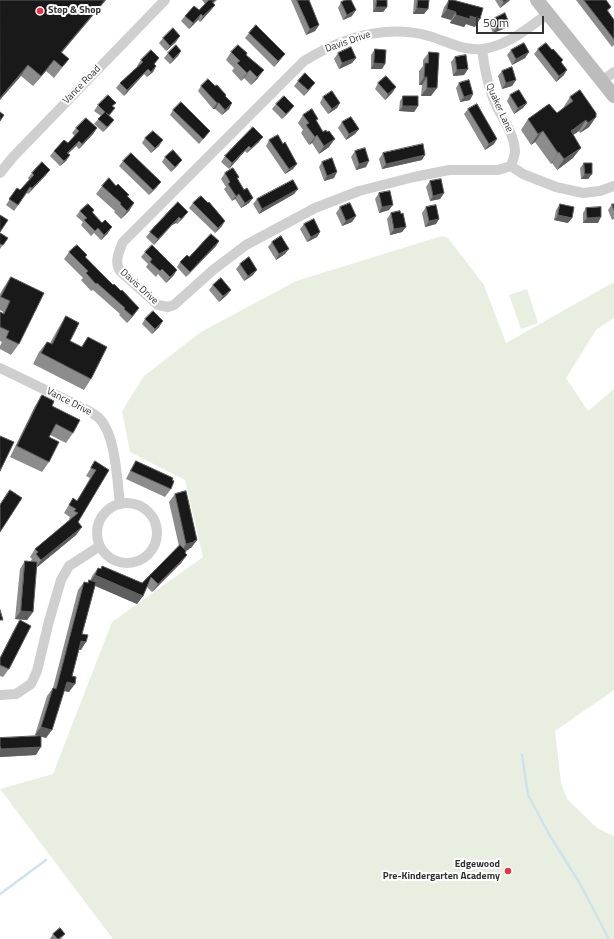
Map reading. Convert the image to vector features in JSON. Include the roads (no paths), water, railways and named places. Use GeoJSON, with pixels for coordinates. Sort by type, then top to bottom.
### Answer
{"type":"FeatureCollection","features":[{"type":"Feature","properties":{"kind":"main road"},"geometry":{"type":"LineString","coordinates":[[537,0],[614,96]]}},
{"type":"Feature","properties":{"kind":"street","name":"Vance Road"},"geometry":{"type":"LineString","coordinates":[[0,173],[18,152],[165,0]]}},
{"type":"Feature","properties":{"kind":"street","name":"Davis Drive"},"geometry":{"type":"LineString","coordinates":[[511,166],[498,170],[449,170],[414,177],[359,191],[315,208],[246,245],[213,270],[174,305],[168,307],[158,305],[120,271],[118,267],[117,263],[119,250],[123,242],[304,61],[318,52],[345,41],[369,34],[393,31],[429,36],[463,48],[482,49],[505,43],[515,38],[548,14]]}},
{"type":"Feature","properties":{"kind":"street","name":"Quaker Lane"},"geometry":{"type":"LineString","coordinates":[[482,49],[486,77],[492,98],[500,115],[508,126],[513,141],[515,153],[511,166]]}},
{"type":"Feature","properties":{"kind":"street"},"geometry":{"type":"LineString","coordinates":[[602,81],[614,72]]}},
{"type":"Feature","properties":{"kind":"street"},"geometry":{"type":"LineString","coordinates":[[511,166],[523,174],[556,187],[583,194],[600,191],[614,186]]}},
{"type":"Feature","properties":{"kind":"street","name":"Vance Drive"},"geometry":{"type":"LineString","coordinates":[[0,368],[89,411],[100,419],[106,429],[114,449],[120,504]]}},
{"type":"Feature","properties":{"kind":"street"},"geometry":{"type":"LineString","coordinates":[[120,504],[138,506],[146,510],[152,516],[156,525],[157,535],[155,544],[143,559],[134,562],[124,563],[115,561],[107,555],[100,546],[98,538],[100,520],[105,513],[120,504]]}},
{"type":"Feature","properties":{"kind":"street"},"geometry":{"type":"LineString","coordinates":[[0,695],[16,694],[31,684],[37,671],[61,580],[69,566],[100,546]]}},
{"type":"Feature","properties":{"kind":"waterway"},"geometry":{"type":"LineString","coordinates":[[522,755],[528,795],[549,834],[579,882],[609,939]]}},
{"type":"Feature","properties":{"kind":"waterway"},"geometry":{"type":"LineString","coordinates":[[0,894],[46,860]]}},
{"type":"Feature","properties":{"kind":"place","name":"Stop & Shop"},"geometry":{"type":"Point","coordinates":[40,11]}},
{"type":"Feature","properties":{"kind":"place","name":"Edgewood Pre-Kindergarten Academy"},"geometry":{"type":"Point","coordinates":[508,871]}}]}
